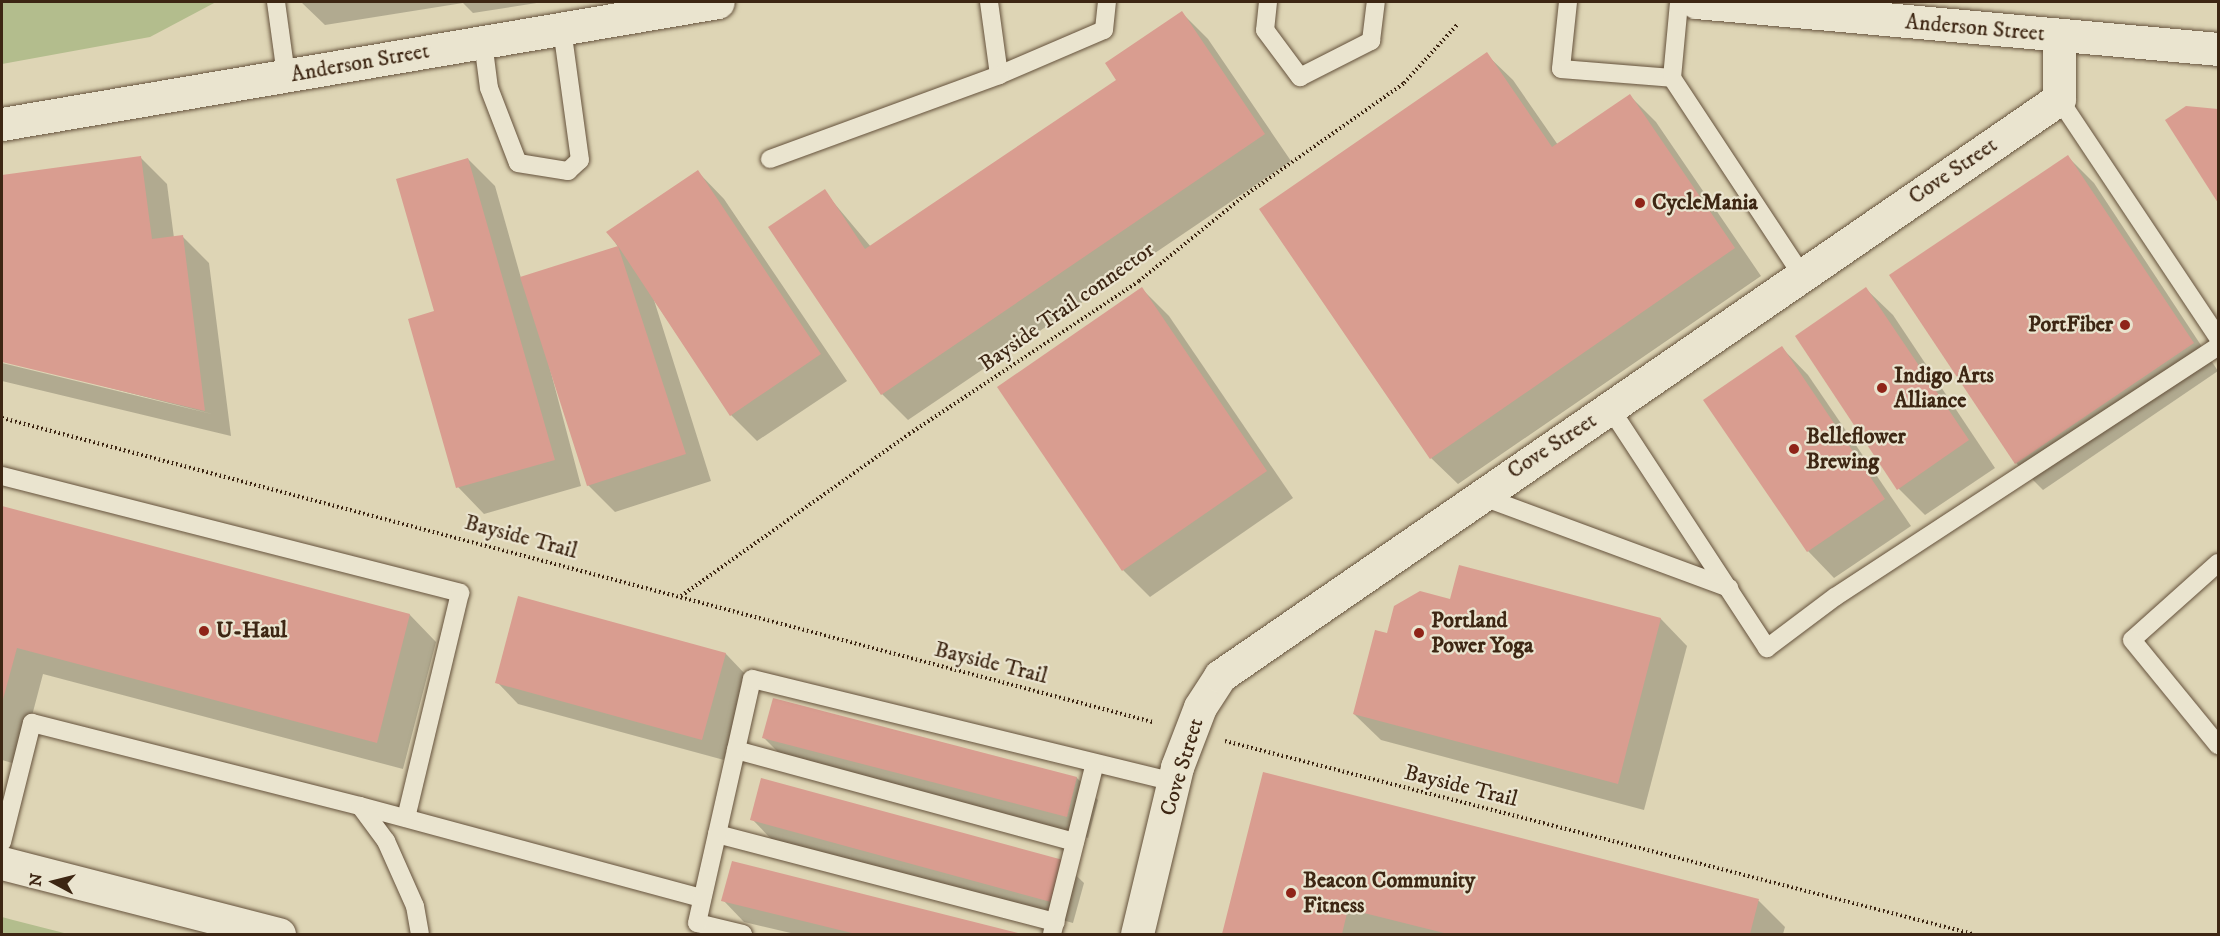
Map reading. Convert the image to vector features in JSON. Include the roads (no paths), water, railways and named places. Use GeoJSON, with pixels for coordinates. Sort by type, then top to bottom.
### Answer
{"type":"FeatureCollection","features":[{"type":"Feature","properties":{"kind":"street","name":"Anderson Street"},"geometry":{"type":"LineString","coordinates":[[2,124],[714,2]]}},
{"type":"Feature","properties":{"kind":"street","name":"Anderson Street"},"geometry":{"type":"LineString","coordinates":[[1696,2],[2218,49]]}},
{"type":"Feature","properties":{"kind":"street"},"geometry":{"type":"LineString","coordinates":[[2059,36],[2059,99]]}},
{"type":"Feature","properties":{"kind":"street","name":"Cove Street"},"geometry":{"type":"LineString","coordinates":[[1137,934],[1174,782],[1189,732],[1210,692],[1236,662],[2059,99]]}},
{"type":"Feature","properties":{"kind":"street"},"geometry":{"type":"LineString","coordinates":[[2,862],[279,934]]}},
{"type":"Feature","properties":{"kind":"lane"},"geometry":{"type":"LineString","coordinates":[[276,2],[286,75]]}},
{"type":"Feature","properties":{"kind":"lane"},"geometry":{"type":"LineString","coordinates":[[989,2],[999,75]]}},
{"type":"Feature","properties":{"kind":"lane"},"geometry":{"type":"LineString","coordinates":[[770,159],[999,75],[1104,30],[1107,2]]}},
{"type":"Feature","properties":{"kind":"lane"},"geometry":{"type":"LineString","coordinates":[[1268,2],[1265,30],[1300,77],[1371,41],[1376,2]]}},
{"type":"Feature","properties":{"kind":"lane"},"geometry":{"type":"LineString","coordinates":[[1568,2],[1561,69],[1672,78]]}},
{"type":"Feature","properties":{"kind":"lane"},"geometry":{"type":"LineString","coordinates":[[1679,2],[1672,78],[1801,274]]}},
{"type":"Feature","properties":{"kind":"lane"},"geometry":{"type":"LineString","coordinates":[[483,42],[489,88],[518,163],[568,171],[580,160],[562,28]]}},
{"type":"Feature","properties":{"kind":"lane"},"geometry":{"type":"LineString","coordinates":[[2059,99],[2218,337]]}},
{"type":"Feature","properties":{"kind":"lane"},"geometry":{"type":"LineString","coordinates":[[1610,408],[1767,648],[1835,597],[2218,346]]}},
{"type":"Feature","properties":{"kind":"lane"},"geometry":{"type":"LineString","coordinates":[[2,476],[460,593],[406,818]]}},
{"type":"Feature","properties":{"kind":"lane"},"geometry":{"type":"LineString","coordinates":[[1478,495],[1729,588]]}},
{"type":"Feature","properties":{"kind":"lane"},"geometry":{"type":"LineString","coordinates":[[2218,563],[2132,640],[2218,745]]}},
{"type":"Feature","properties":{"kind":"lane"},"geometry":{"type":"LineString","coordinates":[[743,934],[697,922],[752,679],[1174,782]]}},
{"type":"Feature","properties":{"kind":"lane"},"geometry":{"type":"LineString","coordinates":[[2,842],[32,723],[406,818],[702,898]]}},
{"type":"Feature","properties":{"kind":"lane"},"geometry":{"type":"LineString","coordinates":[[736,750],[1075,842]]}},
{"type":"Feature","properties":{"kind":"lane"},"geometry":{"type":"LineString","coordinates":[[717,834],[1054,928],[1095,763]]}},
{"type":"Feature","properties":{"kind":"lane"},"geometry":{"type":"LineString","coordinates":[[360,806],[386,841],[415,906],[420,934]]}},
{"type":"Feature","properties":{"kind":"place","name":"CycleMania"},"geometry":{"type":"Point","coordinates":[1640,203]}},
{"type":"Feature","properties":{"kind":"place","name":"PortFiber"},"geometry":{"type":"Point","coordinates":[2125,325]}},
{"type":"Feature","properties":{"kind":"place","name":"Indigo Arts Alliance"},"geometry":{"type":"Point","coordinates":[1882,388]}},
{"type":"Feature","properties":{"kind":"place","name":"Belleflower Brewing"},"geometry":{"type":"Point","coordinates":[1794,449]}},
{"type":"Feature","properties":{"kind":"place","name":"U-Haul"},"geometry":{"type":"Point","coordinates":[204,631]}},
{"type":"Feature","properties":{"kind":"place","name":"Portland Power Yoga"},"geometry":{"type":"Point","coordinates":[1419,633]}},
{"type":"Feature","properties":{"kind":"place","name":"Beacon Community Fitness"},"geometry":{"type":"Point","coordinates":[1291,893]}}]}
